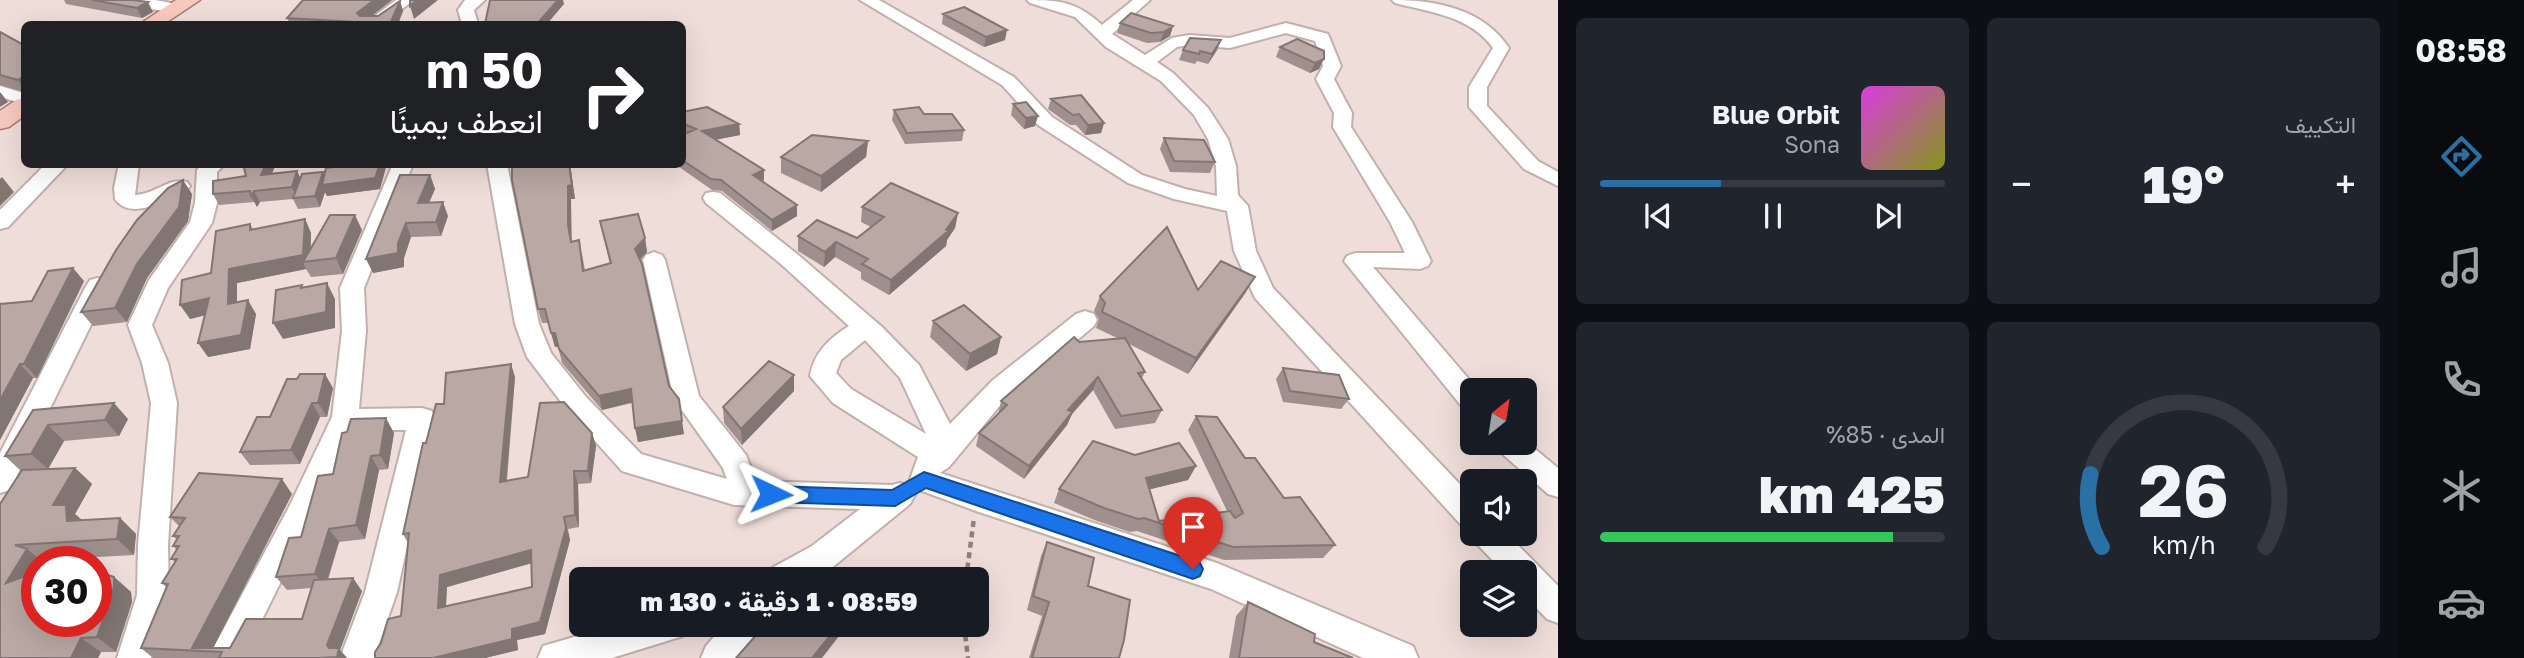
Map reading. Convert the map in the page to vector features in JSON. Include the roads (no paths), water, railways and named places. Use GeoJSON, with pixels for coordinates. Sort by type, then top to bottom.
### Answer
{"type":"FeatureCollection","features":[{"type":"Feature","properties":{"kind":"main road"},"geometry":{"type":"LineString","coordinates":[[155,21],[183,4]]}},
{"type":"Feature","properties":{"kind":"main road"},"geometry":{"type":"LineString","coordinates":[[0,122],[21,107]]}},
{"type":"Feature","properties":{"kind":"street"},"geometry":{"type":"LineString","coordinates":[[126,0],[183,4]]}},
{"type":"Feature","properties":{"kind":"street"},"geometry":{"type":"LineString","coordinates":[[376,21],[406,0]]}},
{"type":"Feature","properties":{"kind":"street"},"geometry":{"type":"LineString","coordinates":[[469,21],[466,9],[471,2],[477,0]]}},
{"type":"Feature","properties":{"kind":"street"},"geometry":{"type":"LineString","coordinates":[[868,0],[1008,81],[1045,121],[1114,167],[1164,190],[1237,206]]}},
{"type":"Feature","properties":{"kind":"street"},"geometry":{"type":"LineString","coordinates":[[1035,0],[1074,11],[1112,43],[1146,62],[1195,104],[1218,139],[1224,158],[1228,197],[1237,206],[1245,251],[1263,292],[1460,504]]}},
{"type":"Feature","properties":{"kind":"street"},"geometry":{"type":"LineString","coordinates":[[1103,33],[1142,0]]}},
{"type":"Feature","properties":{"kind":"street"},"geometry":{"type":"LineString","coordinates":[[1400,0],[1454,14],[1482,25],[1494,35],[1501,48],[1478,87],[1478,107],[1531,165],[1558,180]]}},
{"type":"Feature","properties":{"kind":"street"},"geometry":{"type":"LineString","coordinates":[[1146,62],[1172,43],[1189,40],[1230,43],[1286,28],[1322,38],[1332,66],[1325,79],[1343,113],[1342,127],[1401,222],[1420,261],[1376,258],[1355,261],[1460,387]]}},
{"type":"Feature","properties":{"kind":"street"},"geometry":{"type":"LineString","coordinates":[[0,92],[21,98]]}},
{"type":"Feature","properties":{"kind":"street"},"geometry":{"type":"LineString","coordinates":[[0,222],[54,168]]}},
{"type":"Feature","properties":{"kind":"street"},"geometry":{"type":"LineString","coordinates":[[128,168],[124,188],[125,199],[131,202],[148,201],[209,168]]}},
{"type":"Feature","properties":{"kind":"street"},"geometry":{"type":"LineString","coordinates":[[134,658],[153,595],[153,545],[162,468],[164,403],[155,363],[140,325],[157,286],[201,223],[211,168]]}},
{"type":"Feature","properties":{"kind":"street"},"geometry":{"type":"LineString","coordinates":[[225,658],[298,518],[345,417],[354,331],[352,288],[401,168]]}},
{"type":"Feature","properties":{"kind":"street"},"geometry":{"type":"LineString","coordinates":[[498,168],[527,324],[540,357],[578,404],[632,463],[734,493],[895,498]]}},
{"type":"Feature","properties":{"kind":"street"},"geometry":{"type":"LineString","coordinates":[[142,223],[180,186]]}},
{"type":"Feature","properties":{"kind":"street"},"geometry":{"type":"LineString","coordinates":[[713,198],[789,259],[866,327],[910,372],[941,432],[929,466]]}},
{"type":"Feature","properties":{"kind":"street"},"geometry":{"type":"LineString","coordinates":[[654,260],[687,399],[736,463],[746,493]]}},
{"type":"Feature","properties":{"kind":"street"},"geometry":{"type":"LineString","coordinates":[[0,481],[111,262]]}},
{"type":"Feature","properties":{"kind":"street"},"geometry":{"type":"LineString","coordinates":[[803,567],[823,556],[895,498],[1002,388],[1063,342],[1085,320]]}},
{"type":"Feature","properties":{"kind":"street"},"geometry":{"type":"LineString","coordinates":[[866,327],[839,346],[824,365],[823,376],[842,396],[929,466],[976,499],[1217,577],[1401,658]]}},
{"type":"Feature","properties":{"kind":"street"},"geometry":{"type":"LineString","coordinates":[[345,417],[348,420],[422,419],[381,592],[357,658]]}},
{"type":"Feature","properties":{"kind":"street"},"geometry":{"type":"LineString","coordinates":[[1523,455],[1558,485]]}},
{"type":"Feature","properties":{"kind":"street"},"geometry":{"type":"LineString","coordinates":[[1499,546],[1512,560]]}},
{"type":"Feature","properties":{"kind":"street"},"geometry":{"type":"LineString","coordinates":[[1537,586],[1558,608]]}},
{"type":"Feature","properties":{"kind":"street"},"geometry":{"type":"LineString","coordinates":[[555,658],[629,637]]}},
{"type":"Feature","properties":{"kind":"street"},"geometry":{"type":"LineString","coordinates":[[718,658],[735,637]]}}]}
